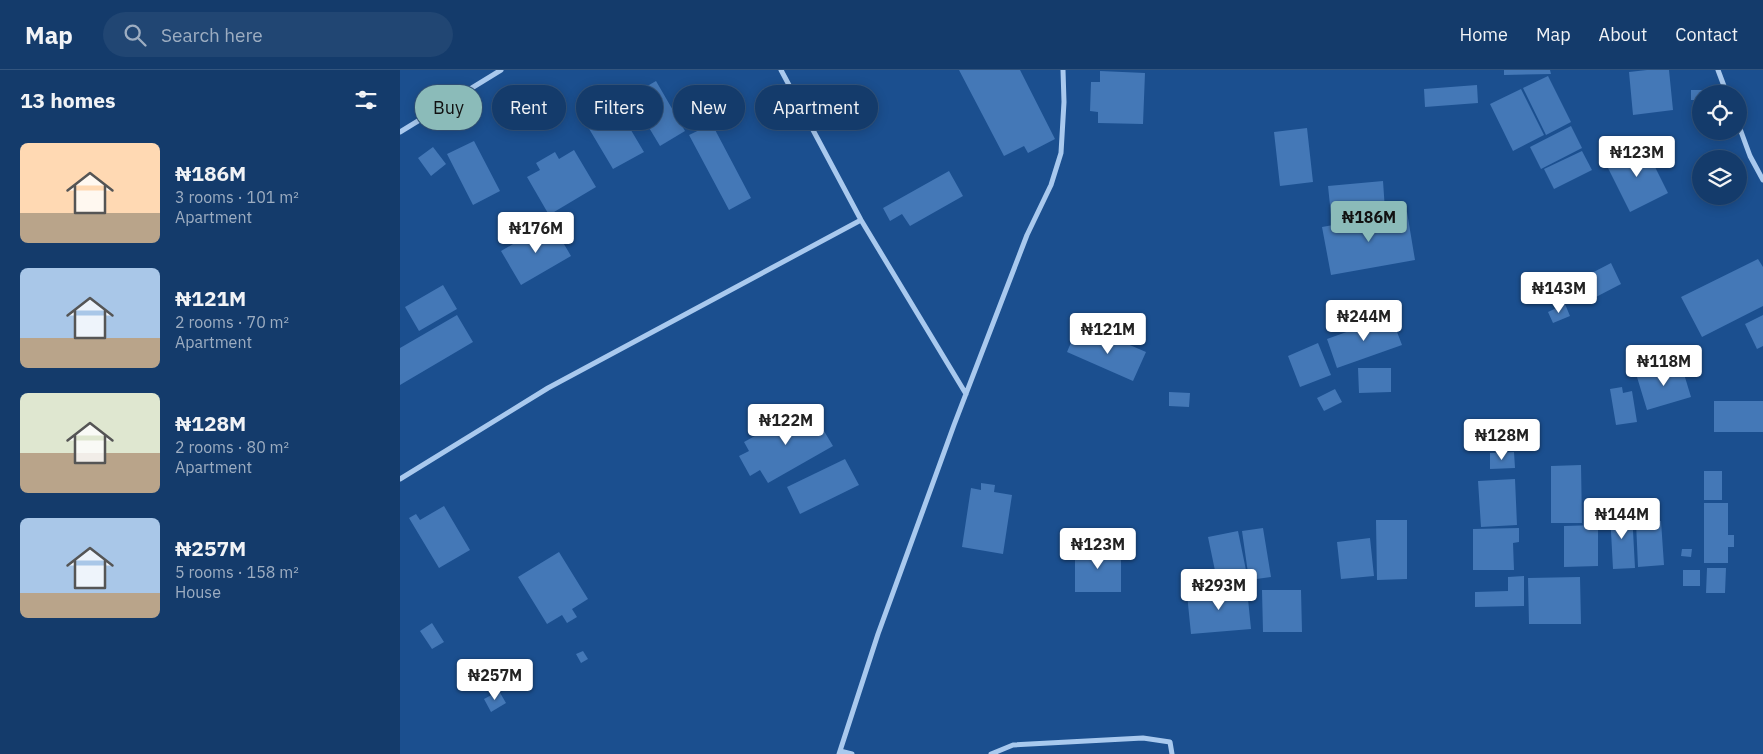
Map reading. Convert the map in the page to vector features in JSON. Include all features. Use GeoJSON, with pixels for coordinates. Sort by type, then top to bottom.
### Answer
{"type":"FeatureCollection","features":[{"type":"Feature","properties":{"kind":"street"},"geometry":{"type":"LineString","coordinates":[[400,132],[501,70]]}},
{"type":"Feature","properties":{"kind":"street"},"geometry":{"type":"LineString","coordinates":[[781,70],[861,220],[966,394]]}},
{"type":"Feature","properties":{"kind":"street"},"geometry":{"type":"LineString","coordinates":[[852,754],[840,753],[878,634],[966,394],[1027,235],[1050,185],[1061,153],[1064,102],[1063,70]]}},
{"type":"Feature","properties":{"kind":"street"},"geometry":{"type":"LineString","coordinates":[[1718,70],[1724,85]]}},
{"type":"Feature","properties":{"kind":"street"},"geometry":{"type":"LineString","coordinates":[[1744,140],[1750,156],[1763,180]]}},
{"type":"Feature","properties":{"kind":"street"},"geometry":{"type":"LineString","coordinates":[[400,480],[548,388],[861,220]]}},
{"type":"Feature","properties":{"kind":"street"},"geometry":{"type":"LineString","coordinates":[[991,754],[1013,745],[1143,738],[1170,742],[1172,754]]}},
{"type":"Feature","properties":{"kind":"building"},"geometry":{"type":"Polygon","coordinates":[[[959,70],[1020,70],[1055,139],[1028,153],[1024,146],[1004,156],[959,70]]]}},
{"type":"Feature","properties":{"kind":"building"},"geometry":{"type":"Polygon","coordinates":[[[1504,70],[1550,70],[1551,74],[1504,75],[1504,70]]]}},
{"type":"Feature","properties":{"kind":"building"},"geometry":{"type":"Polygon","coordinates":[[[1669,70],[1673,110],[1633,115],[1629,72],[1669,70]]]}},
{"type":"Feature","properties":{"kind":"building"},"geometry":{"type":"Polygon","coordinates":[[[1100,71],[1145,73],[1143,124],[1098,123],[1098,112],[1090,111],[1091,82],[1100,82],[1100,71]]]}},
{"type":"Feature","properties":{"kind":"building"},"geometry":{"type":"Polygon","coordinates":[[[1548,76],[1571,122],[1546,135],[1523,88],[1548,76]]]}},
{"type":"Feature","properties":{"kind":"building"},"geometry":{"type":"Polygon","coordinates":[[[656,81],[658,85],[649,85],[656,81]]]}},
{"type":"Feature","properties":{"kind":"building"},"geometry":{"type":"Polygon","coordinates":[[[1477,85],[1478,103],[1425,107],[1424,89],[1477,85]]]}},
{"type":"Feature","properties":{"kind":"building"},"geometry":{"type":"Polygon","coordinates":[[[1521,89],[1544,135],[1513,151],[1490,104],[1521,89]]]}},
{"type":"Feature","properties":{"kind":"building"},"geometry":{"type":"Polygon","coordinates":[[[663,93],[673,110],[673,130],[685,131],[660,146],[650,130],[663,130],[663,93]]]}},
{"type":"Feature","properties":{"kind":"building"},"geometry":{"type":"Polygon","coordinates":[[[1571,126],[1582,148],[1541,169],[1530,147],[1571,126]]]}},
{"type":"Feature","properties":{"kind":"building"},"geometry":{"type":"Polygon","coordinates":[[[1307,128],[1313,182],[1280,186],[1274,132],[1307,128]]]}},
{"type":"Feature","properties":{"kind":"building"},"geometry":{"type":"Polygon","coordinates":[[[590,130],[631,130],[644,152],[613,169],[590,130]]]}},
{"type":"Feature","properties":{"kind":"building"},"geometry":{"type":"Polygon","coordinates":[[[699,130],[715,130],[751,198],[729,210],[689,135],[699,130]]]}},
{"type":"Feature","properties":{"kind":"building"},"geometry":{"type":"Polygon","coordinates":[[[474,141],[500,191],[473,205],[447,154],[474,141]]]}},
{"type":"Feature","properties":{"kind":"building"},"geometry":{"type":"Polygon","coordinates":[[[1644,145],[1668,193],[1630,212],[1606,164],[1644,145]]]}},
{"type":"Feature","properties":{"kind":"building"},"geometry":{"type":"Polygon","coordinates":[[[433,147],[446,164],[431,176],[418,158],[433,147]]]}},
{"type":"Feature","properties":{"kind":"building"},"geometry":{"type":"Polygon","coordinates":[[[574,150],[596,187],[549,215],[527,177],[540,170],[536,163],[555,152],[559,159],[574,150]]]}},
{"type":"Feature","properties":{"kind":"building"},"geometry":{"type":"Polygon","coordinates":[[[1582,151],[1592,170],[1554,189],[1544,169],[1582,151]]]}},
{"type":"Feature","properties":{"kind":"building"},"geometry":{"type":"Polygon","coordinates":[[[949,171],[963,196],[910,226],[902,214],[890,221],[883,208],[949,171]]]}},
{"type":"Feature","properties":{"kind":"building"},"geometry":{"type":"Polygon","coordinates":[[[1383,181],[1385,210],[1331,215],[1328,186],[1383,181]]]}},
{"type":"Feature","properties":{"kind":"building"},"geometry":{"type":"Polygon","coordinates":[[[1407,212],[1415,260],[1331,275],[1322,227],[1407,212]]]}},
{"type":"Feature","properties":{"kind":"building"},"geometry":{"type":"Polygon","coordinates":[[[551,222],[571,256],[521,285],[501,251],[551,222]]]}},
{"type":"Feature","properties":{"kind":"building"},"geometry":{"type":"Polygon","coordinates":[[[1758,259],[1763,267],[1763,306],[1702,337],[1681,297],[1758,259]]]}},
{"type":"Feature","properties":{"kind":"building"},"geometry":{"type":"Polygon","coordinates":[[[1611,263],[1621,284],[1596,297],[1586,276],[1611,263]]]}},
{"type":"Feature","properties":{"kind":"building"},"geometry":{"type":"Polygon","coordinates":[[[443,285],[457,309],[419,331],[405,307],[443,285]]]}},
{"type":"Feature","properties":{"kind":"building"},"geometry":{"type":"Polygon","coordinates":[[[1565,304],[1570,316],[1553,323],[1548,312],[1565,304]]]}},
{"type":"Feature","properties":{"kind":"building"},"geometry":{"type":"Polygon","coordinates":[[[457,315],[473,342],[400,385],[400,348],[457,315]]]}},
{"type":"Feature","properties":{"kind":"building"},"geometry":{"type":"Polygon","coordinates":[[[1763,315],[1763,346],[1757,349],[1745,324],[1763,315]]]}},
{"type":"Feature","properties":{"kind":"building"},"geometry":{"type":"Polygon","coordinates":[[[1391,316],[1402,345],[1337,368],[1327,339],[1391,316]]]}},
{"type":"Feature","properties":{"kind":"building"},"geometry":{"type":"Polygon","coordinates":[[[1076,331],[1106,344],[1109,336],[1146,352],[1133,381],[1067,352],[1076,331]]]}},
{"type":"Feature","properties":{"kind":"building"},"geometry":{"type":"Polygon","coordinates":[[[1318,343],[1331,375],[1300,387],[1288,356],[1318,343]]]}},
{"type":"Feature","properties":{"kind":"building"},"geometry":{"type":"Polygon","coordinates":[[[1681,364],[1691,397],[1647,410],[1637,377],[1681,364]]]}},
{"type":"Feature","properties":{"kind":"building"},"geometry":{"type":"Polygon","coordinates":[[[1358,368],[1391,368],[1391,392],[1359,393],[1358,368]]]}},
{"type":"Feature","properties":{"kind":"building"},"geometry":{"type":"Polygon","coordinates":[[[1622,387],[1623,393],[1632,391],[1637,422],[1616,425],[1610,389],[1622,387]]]}},
{"type":"Feature","properties":{"kind":"building"},"geometry":{"type":"Polygon","coordinates":[[[1335,389],[1342,402],[1324,411],[1317,398],[1335,389]]]}},
{"type":"Feature","properties":{"kind":"building"},"geometry":{"type":"Polygon","coordinates":[[[1169,392],[1190,393],[1189,407],[1169,406],[1169,392]]]}},
{"type":"Feature","properties":{"kind":"building"},"geometry":{"type":"Polygon","coordinates":[[[1714,401],[1763,401],[1763,432],[1714,432],[1714,401]]]}},
{"type":"Feature","properties":{"kind":"building"},"geometry":{"type":"Polygon","coordinates":[[[809,406],[833,446],[768,483],[760,470],[750,476],[739,456],[749,451],[744,442],[809,406]]]}},
{"type":"Feature","properties":{"kind":"building"},"geometry":{"type":"Polygon","coordinates":[[[1514,452],[1515,468],[1490,469],[1490,453],[1514,452]]]}},
{"type":"Feature","properties":{"kind":"building"},"geometry":{"type":"Polygon","coordinates":[[[845,459],[859,485],[800,514],[787,487],[845,459]]]}},
{"type":"Feature","properties":{"kind":"building"},"geometry":{"type":"Polygon","coordinates":[[[1581,465],[1582,523],[1551,523],[1551,466],[1581,465]]]}},
{"type":"Feature","properties":{"kind":"building"},"geometry":{"type":"Polygon","coordinates":[[[1704,471],[1722,471],[1722,500],[1704,500],[1704,471]]]}},
{"type":"Feature","properties":{"kind":"building"},"geometry":{"type":"Polygon","coordinates":[[[1515,479],[1517,525],[1481,527],[1478,481],[1515,479]]]}},
{"type":"Feature","properties":{"kind":"building"},"geometry":{"type":"Polygon","coordinates":[[[981,483],[995,485],[994,492],[1012,495],[1003,554],[962,547],[971,488],[981,490],[981,483]]]}},
{"type":"Feature","properties":{"kind":"building"},"geometry":{"type":"Polygon","coordinates":[[[1704,503],[1728,503],[1728,535],[1734,535],[1734,547],[1728,547],[1728,563],[1704,563],[1704,503]]]}},
{"type":"Feature","properties":{"kind":"building"},"geometry":{"type":"Polygon","coordinates":[[[444,506],[470,550],[439,568],[409,518],[416,514],[420,520],[444,506]]]}},
{"type":"Feature","properties":{"kind":"building"},"geometry":{"type":"Polygon","coordinates":[[[1632,512],[1635,568],[1613,569],[1610,513],[1632,512]]]}},
{"type":"Feature","properties":{"kind":"building"},"geometry":{"type":"Polygon","coordinates":[[[1376,520],[1407,520],[1407,579],[1377,580],[1376,520]]]}},
{"type":"Feature","properties":{"kind":"building"},"geometry":{"type":"Polygon","coordinates":[[[1661,521],[1664,565],[1638,567],[1636,522],[1661,521]]]}},
{"type":"Feature","properties":{"kind":"building"},"geometry":{"type":"Polygon","coordinates":[[[1598,525],[1598,566],[1564,567],[1564,526],[1598,525]]]}},
{"type":"Feature","properties":{"kind":"building"},"geometry":{"type":"Polygon","coordinates":[[[1263,528],[1271,577],[1249,580],[1242,531],[1263,528]]]}},
{"type":"Feature","properties":{"kind":"building"},"geometry":{"type":"Polygon","coordinates":[[[1519,528],[1519,542],[1513,543],[1514,570],[1473,570],[1473,529],[1519,528]]]}},
{"type":"Feature","properties":{"kind":"building"},"geometry":{"type":"Polygon","coordinates":[[[1238,531],[1248,580],[1218,585],[1208,537],[1238,531]]]}},
{"type":"Feature","properties":{"kind":"building"},"geometry":{"type":"Polygon","coordinates":[[[1370,538],[1374,576],[1341,579],[1337,542],[1370,538]]]}},
{"type":"Feature","properties":{"kind":"building"},"geometry":{"type":"Polygon","coordinates":[[[1075,547],[1121,547],[1121,592],[1075,592],[1075,547]]]}},
{"type":"Feature","properties":{"kind":"building"},"geometry":{"type":"Polygon","coordinates":[[[1682,549],[1692,549],[1691,557],[1681,556],[1682,549]]]}},
{"type":"Feature","properties":{"kind":"building"},"geometry":{"type":"Polygon","coordinates":[[[559,552],[588,599],[572,609],[577,617],[567,623],[562,615],[547,624],[518,577],[559,552]]]}},
{"type":"Feature","properties":{"kind":"building"},"geometry":{"type":"Polygon","coordinates":[[[1707,568],[1726,568],[1725,593],[1706,593],[1707,568]]]}},
{"type":"Feature","properties":{"kind":"building"},"geometry":{"type":"Polygon","coordinates":[[[1683,570],[1700,570],[1700,586],[1683,586],[1683,570]]]}},
{"type":"Feature","properties":{"kind":"building"},"geometry":{"type":"Polygon","coordinates":[[[1524,576],[1524,606],[1475,607],[1475,592],[1508,591],[1508,577],[1524,576]]]}},
{"type":"Feature","properties":{"kind":"building"},"geometry":{"type":"Polygon","coordinates":[[[1580,577],[1581,624],[1529,624],[1528,578],[1580,577]]]}},
{"type":"Feature","properties":{"kind":"building"},"geometry":{"type":"Polygon","coordinates":[[[1247,589],[1251,629],[1191,634],[1187,594],[1247,589]]]}},
{"type":"Feature","properties":{"kind":"building"},"geometry":{"type":"Polygon","coordinates":[[[1262,590],[1301,590],[1302,632],[1263,632],[1262,590]]]}},
{"type":"Feature","properties":{"kind":"building"},"geometry":{"type":"Polygon","coordinates":[[[432,623],[444,642],[432,649],[420,631],[432,623]]]}},
{"type":"Feature","properties":{"kind":"building"},"geometry":{"type":"Polygon","coordinates":[[[583,651],[588,659],[581,663],[576,654],[583,651]]]}},
{"type":"Feature","properties":{"kind":"building"},"geometry":{"type":"Polygon","coordinates":[[[499,691],[506,703],[491,712],[484,699],[499,691]]]}}]}
